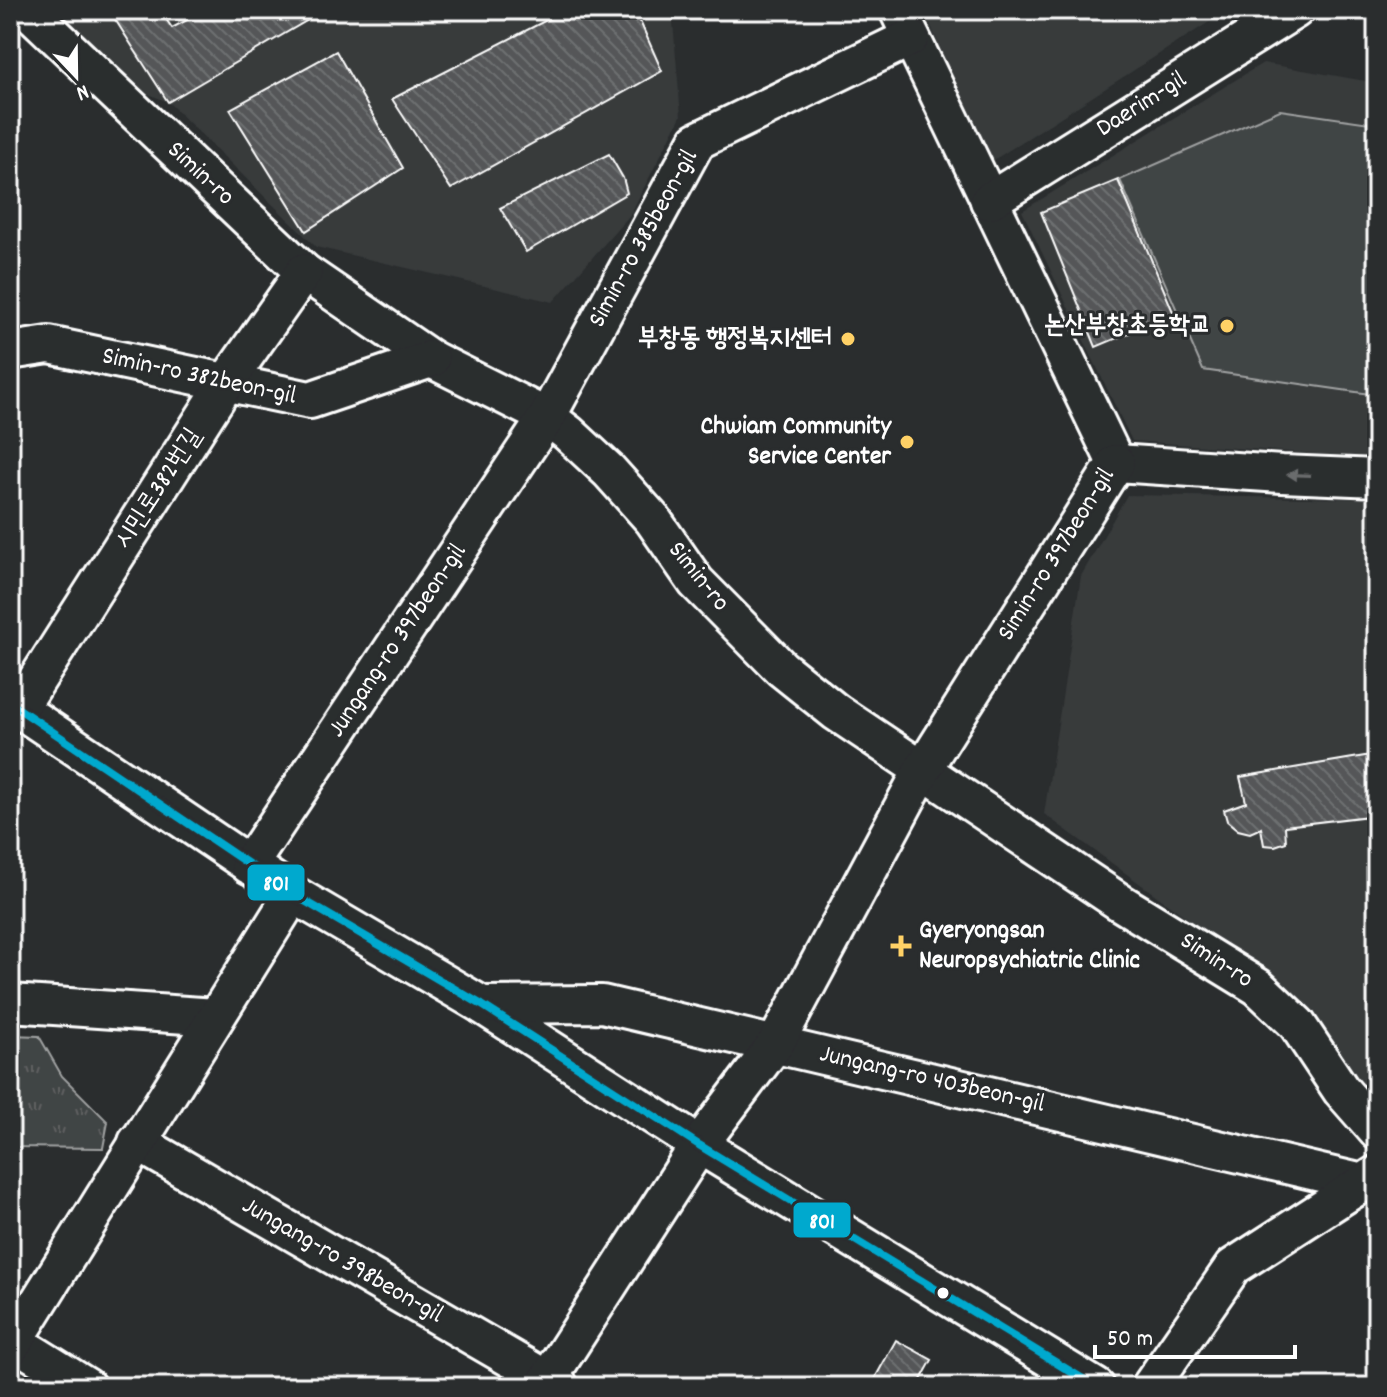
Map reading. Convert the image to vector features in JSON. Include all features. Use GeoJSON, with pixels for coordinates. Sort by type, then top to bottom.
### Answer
{"type":"FeatureCollection","features":[{"type":"Feature","properties":{"kind":"street","name":"Simin-ro"},"geometry":{"type":"LineString","coordinates":[[28,10],[304,272],[431,359],[547,417],[568,433],[609,471],[673,546],[696,582],[781,668],[836,712],[1121,903],[1258,987],[1297,1024],[1341,1090],[1377,1131]]}},
{"type":"Feature","properties":{"kind":"street","name":"Daerim-gil"},"geometry":{"type":"LineString","coordinates":[[989,201],[1295,10]]}},
{"type":"Feature","properties":{"kind":"street","name":"Simin-ro 397beon-gil"},"geometry":{"type":"LineString","coordinates":[[550,1384],[699,1145],[776,1043],[923,769],[1116,463],[904,24]]}},
{"type":"Feature","properties":{"kind":"street","name":"Simin-ro 385beon-gil"},"geometry":{"type":"LineString","coordinates":[[547,417],[697,141],[904,24]]}},
{"type":"Feature","properties":{"kind":"street","name":"시민로382번길"},"geometry":{"type":"LineString","coordinates":[[14,706],[226,383],[304,272]]}},
{"type":"Feature","properties":{"kind":"street","name":"Simin-ro 382beon-gil"},"geometry":{"type":"LineString","coordinates":[[10,351],[49,345],[310,400],[431,359]]}},
{"type":"Feature","properties":{"kind":"street","name":"Jungang-ro 397beon-gil"},"geometry":{"type":"LineString","coordinates":[[249,865],[547,417]]}},
{"type":"Feature","properties":{"kind":"street"},"geometry":{"type":"LineString","coordinates":[[1116,463],[1377,478]]}},
{"type":"Feature","properties":{"kind":"street"},"geometry":{"type":"LineString","coordinates":[[14,706],[293,894],[482,1005],[699,1145],[1096,1387]]}},
{"type":"Feature","properties":{"kind":"street"},"geometry":{"type":"LineString","coordinates":[[87,1387],[11,1343],[293,894]]}},
{"type":"Feature","properties":{"kind":"street"},"geometry":{"type":"LineString","coordinates":[[10,1003],[216,1017]]}},
{"type":"Feature","properties":{"kind":"street","name":"Jungang-ro 403beon-gil"},"geometry":{"type":"LineString","coordinates":[[482,1005],[602,1004],[1370,1178]]}},
{"type":"Feature","properties":{"kind":"street","name":"Jungang-ro 398beon-gil"},"geometry":{"type":"LineString","coordinates":[[137,1142],[550,1384]]}},
{"type":"Feature","properties":{"kind":"street"},"geometry":{"type":"LineString","coordinates":[[1150,1387],[1233,1267],[1370,1178]]}},
{"type":"Feature","properties":{"kind":"shaded area"},"geometry":{"type":"Polygon","coordinates":[[[59,10],[672,10],[681,116],[630,215],[553,302],[316,247],[168,102],[134,88],[59,10]]]}},
{"type":"Feature","properties":{"kind":"shaded area"},"geometry":{"type":"Polygon","coordinates":[[[924,10],[1228,10],[989,163],[924,10]]]}},
{"type":"Feature","properties":{"kind":"shaded area","name":"논산부창초등학교"},"geometry":{"type":"Polygon","coordinates":[[[1263,63],[1377,83],[1377,458],[1132,441],[1022,211],[1263,63]]]}},
{"type":"Feature","properties":{"kind":"shaded area"},"geometry":{"type":"Polygon","coordinates":[[[1127,495],[1377,499],[1377,1111],[1245,960],[1044,814],[1081,576],[1127,495]]]}},
{"type":"Feature","properties":{"kind":"green space"},"geometry":{"type":"Polygon","coordinates":[[[1280,110],[1377,124],[1377,395],[1203,370],[1120,180],[1280,110]]]}},
{"type":"Feature","properties":{"kind":"green space"},"geometry":{"type":"Polygon","coordinates":[[[10,1035],[39,1036],[62,1076],[108,1122],[103,1148],[10,1147],[10,1035]]]}},
{"type":"Feature","properties":{"kind":"building"},"geometry":{"type":"Polygon","coordinates":[[[109,10],[160,10],[172,28],[206,10],[325,10],[168,102],[109,10]]]}},
{"type":"Feature","properties":{"kind":"building"},"geometry":{"type":"Polygon","coordinates":[[[566,10],[635,10],[662,71],[451,189],[392,99],[566,10]]]}},
{"type":"Feature","properties":{"kind":"building"},"geometry":{"type":"Polygon","coordinates":[[[336,51],[403,168],[306,231],[230,109],[336,51]]]}},
{"type":"Feature","properties":{"kind":"building"},"geometry":{"type":"Polygon","coordinates":[[[609,154],[623,178],[627,193],[526,252],[500,208],[609,154]]]}},
{"type":"Feature","properties":{"kind":"building"},"geometry":{"type":"Polygon","coordinates":[[[1118,180],[1174,314],[1096,347],[1041,212],[1118,180]]]}},
{"type":"Feature","properties":{"kind":"building"},"geometry":{"type":"Polygon","coordinates":[[[1377,754],[1377,815],[1285,826],[1286,842],[1275,846],[1264,845],[1261,828],[1250,833],[1238,830],[1227,821],[1224,810],[1246,802],[1240,777],[1377,754]]]}},
{"type":"Feature","properties":{"kind":"building"},"geometry":{"type":"Polygon","coordinates":[[[896,1340],[932,1360],[917,1387],[870,1387],[896,1340]]]}},
{"type":"Feature","properties":{"kind":"transit line","name":"801"},"geometry":{"type":"LineString","coordinates":[[10,703],[293,894],[482,1005],[699,1145],[1096,1387]]}},
{"type":"Feature","properties":{"kind":"place","name":"논산부창초등학교"},"geometry":{"type":"Point","coordinates":[1227,326]}},
{"type":"Feature","properties":{"kind":"place","name":"부창동 행정복지센터"},"geometry":{"type":"Point","coordinates":[848,339]}},
{"type":"Feature","properties":{"kind":"place","name":"Chwiam Community Service Center"},"geometry":{"type":"Point","coordinates":[907,442]}},
{"type":"Feature","properties":{"kind":"place","name":"Gyeryongsan Neuropsychiatric Clinic"},"geometry":{"type":"Point","coordinates":[901,946]}}]}
